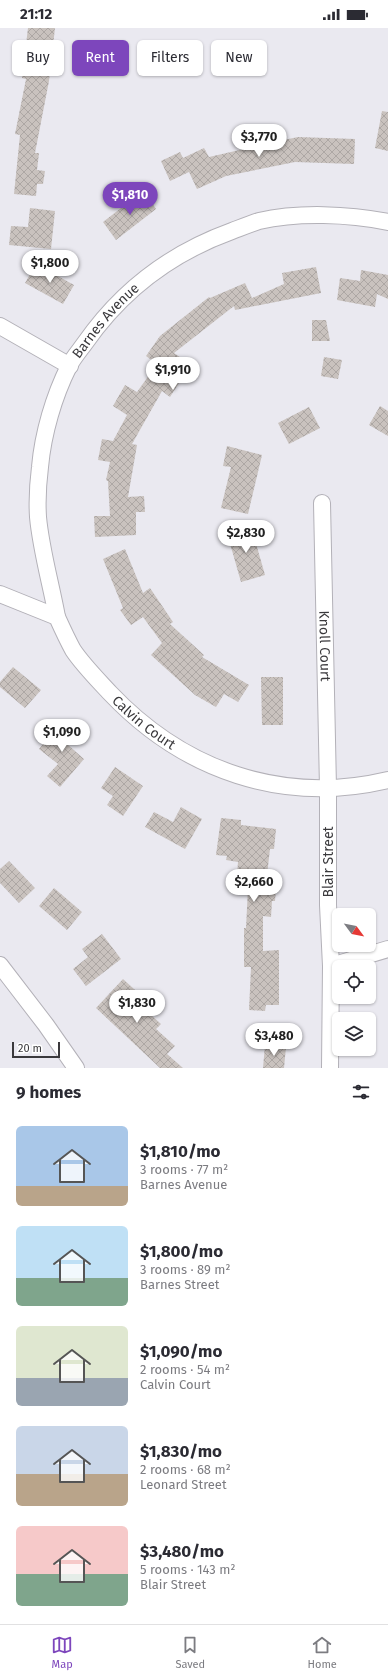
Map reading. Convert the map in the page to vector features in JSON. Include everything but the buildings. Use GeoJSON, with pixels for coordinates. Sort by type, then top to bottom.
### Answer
{"type":"FeatureCollection","features":[{"type":"Feature","properties":{"kind":"street","name":"Barnes Avenue"},"geometry":{"type":"LineString","coordinates":[[57,617],[38,518],[40,466],[44,442],[54,406],[70,366],[96,328],[132,289],[170,260],[213,238],[259,221],[306,216],[344,216],[388,222]]}},
{"type":"Feature","properties":{"kind":"street"},"geometry":{"type":"LineString","coordinates":[[0,326],[70,366]]}},
{"type":"Feature","properties":{"kind":"street","name":"Knoll Court"},"geometry":{"type":"LineString","coordinates":[[322,503],[328,788]]}},
{"type":"Feature","properties":{"kind":"street"},"geometry":{"type":"LineString","coordinates":[[0,594],[57,617]]}},
{"type":"Feature","properties":{"kind":"street","name":"Calvin Court"},"geometry":{"type":"LineString","coordinates":[[57,617],[74,650],[101,684],[124,707],[171,745],[203,762],[255,781],[289,787],[328,788]]}},
{"type":"Feature","properties":{"kind":"street"},"geometry":{"type":"LineString","coordinates":[[328,788],[388,780]]}},
{"type":"Feature","properties":{"kind":"street","name":"Blair Street"},"geometry":{"type":"LineString","coordinates":[[328,788],[328,905],[331,966],[330,1068]]}},
{"type":"Feature","properties":{"kind":"street"},"geometry":{"type":"LineString","coordinates":[[331,966],[388,949]]}},
{"type":"Feature","properties":{"kind":"street"},"geometry":{"type":"LineString","coordinates":[[0,965],[46,1025],[76,1068]]}}]}
